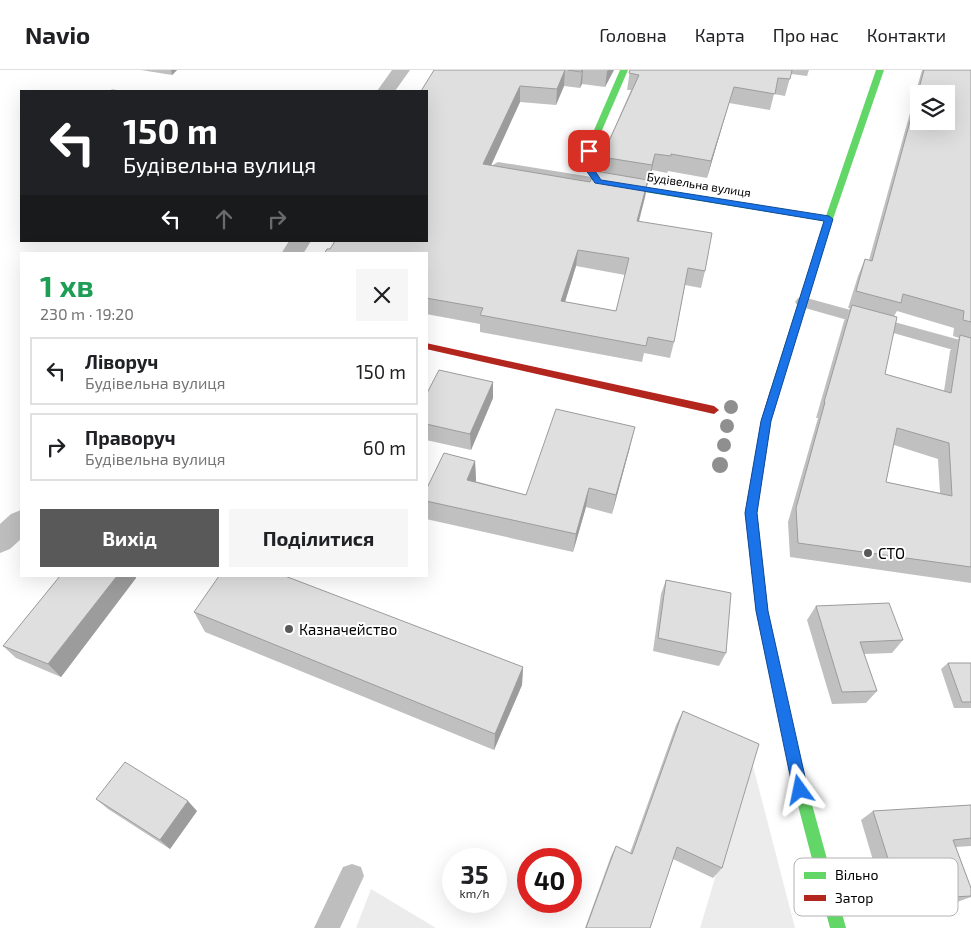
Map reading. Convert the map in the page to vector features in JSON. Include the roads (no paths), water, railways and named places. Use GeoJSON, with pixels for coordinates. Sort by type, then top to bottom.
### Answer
{"type":"FeatureCollection","features":[{"type":"Feature","properties":{"kind":"street"},"geometry":{"type":"LineString","coordinates":[[387,90],[401,70]]}},
{"type":"Feature","properties":{"kind":"street"},"geometry":{"type":"LineString","coordinates":[[598,182],[587,166],[589,151],[624,70]]}},
{"type":"Feature","properties":{"kind":"street"},"geometry":{"type":"LineString","coordinates":[[819,858],[800,790],[762,611],[751,513],[766,421],[829,219],[880,70]]}},
{"type":"Feature","properties":{"kind":"street","name":"Будівельна вулиця"},"geometry":{"type":"LineString","coordinates":[[598,182],[829,219]]}},
{"type":"Feature","properties":{"kind":"street"},"geometry":{"type":"LineString","coordinates":[[428,346],[714,410]]}},
{"type":"Feature","properties":{"kind":"street"},"geometry":{"type":"LineString","coordinates":[[0,542],[20,523]]}},
{"type":"Feature","properties":{"kind":"lane"},"geometry":{"type":"LineString","coordinates":[[498,166],[598,182]]}},
{"type":"Feature","properties":{"kind":"lane"},"geometry":{"type":"LineString","coordinates":[[803,302],[971,349]]}},
{"type":"Feature","properties":{"kind":"lane"},"geometry":{"type":"LineString","coordinates":[[327,928],[352,876]]}},
{"type":"Feature","properties":{"kind":"place","name":"СТО"},"geometry":{"type":"Point","coordinates":[868,553]}},
{"type":"Feature","properties":{"kind":"place","name":"Казначейство"},"geometry":{"type":"Point","coordinates":[289,629]}}]}
